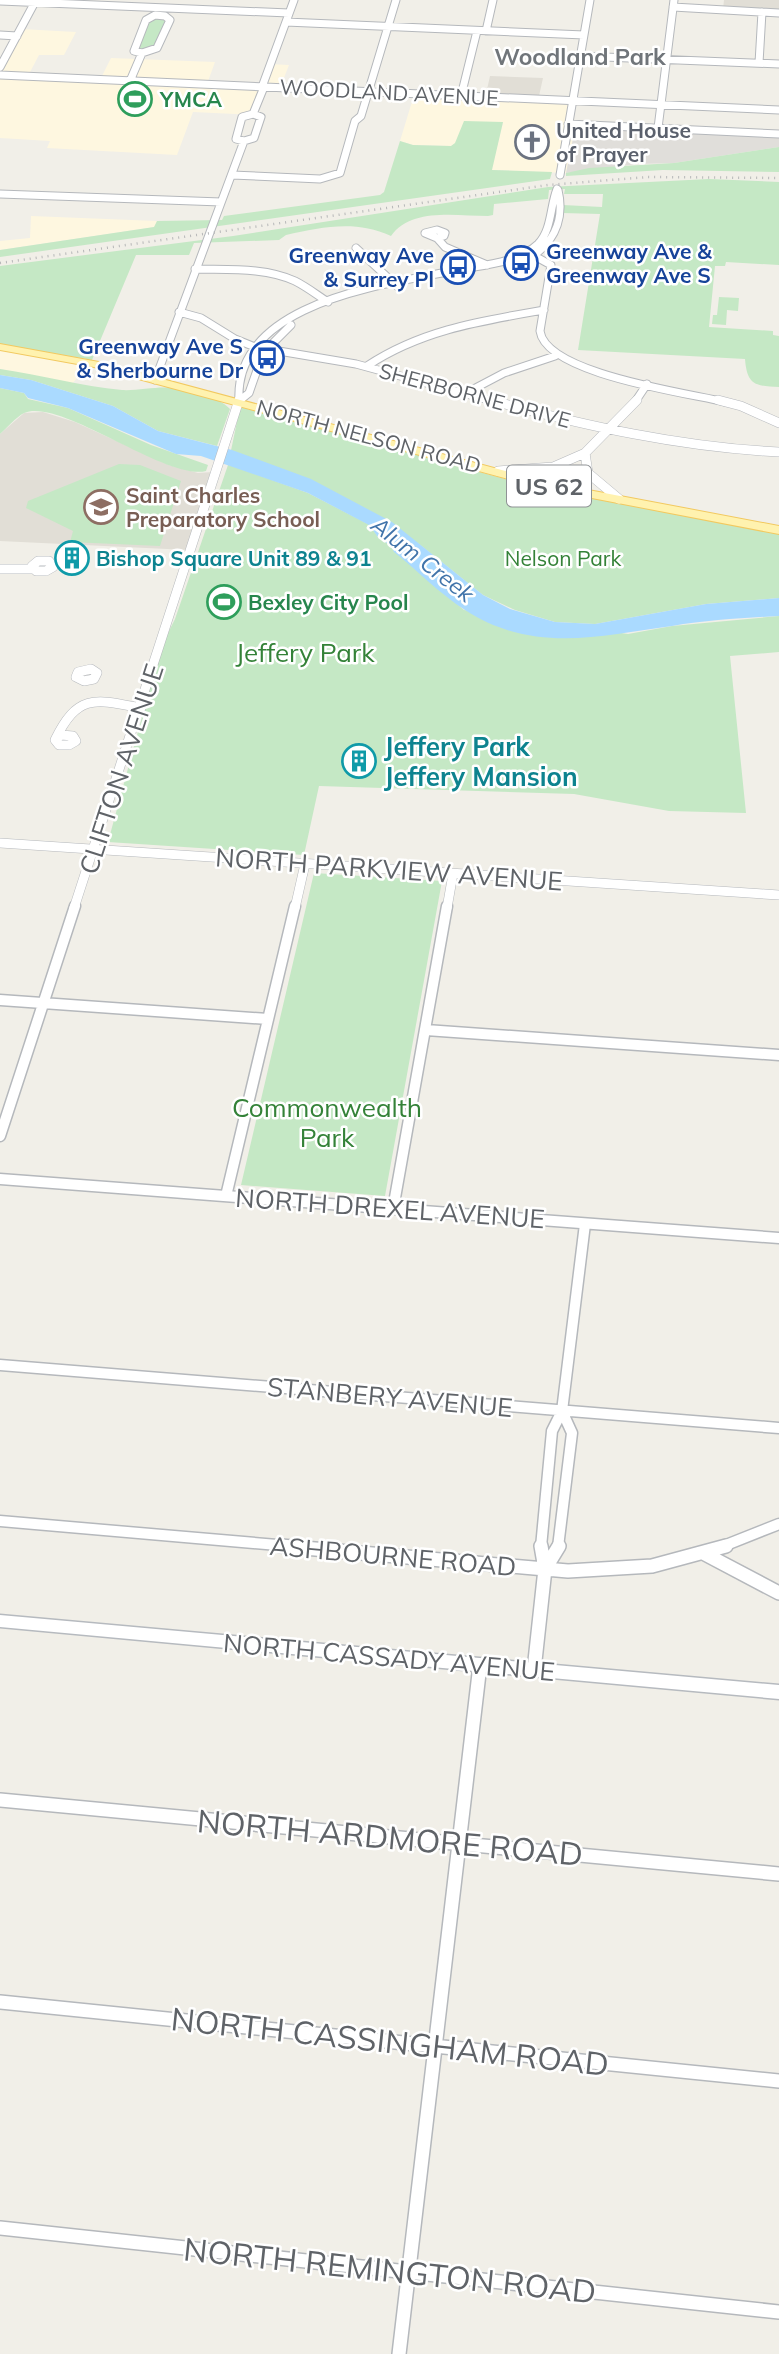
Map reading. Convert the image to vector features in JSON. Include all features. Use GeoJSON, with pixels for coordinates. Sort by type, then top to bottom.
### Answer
{"type":"FeatureCollection","features":[{"type":"Feature","properties":{"kind":"main road","name":"NORTH NELSON ROAD"},"geometry":{"type":"LineString","coordinates":[[0,348],[88,363],[239,401],[545,485],[779,530]]}},
{"type":"Feature","properties":{"kind":"street"},"geometry":{"type":"LineString","coordinates":[[187,9],[191,0]]}},
{"type":"Feature","properties":{"kind":"street"},"geometry":{"type":"LineString","coordinates":[[253,114],[294,0]]}},
{"type":"Feature","properties":{"kind":"street"},"geometry":{"type":"LineString","coordinates":[[232,174],[320,178],[340,173],[355,121],[361,116],[396,0]]}},
{"type":"Feature","properties":{"kind":"street"},"geometry":{"type":"LineString","coordinates":[[486,31],[493,0]]}},
{"type":"Feature","properties":{"kind":"street"},"geometry":{"type":"LineString","coordinates":[[560,175],[590,0]]}},
{"type":"Feature","properties":{"kind":"street"},"geometry":{"type":"LineString","coordinates":[[0,1],[114,3],[163,8],[289,13]]}},
{"type":"Feature","properties":{"kind":"street"},"geometry":{"type":"LineString","coordinates":[[0,67],[36,1]]}},
{"type":"Feature","properties":{"kind":"street"},"geometry":{"type":"LineString","coordinates":[[658,128],[673,4],[779,13]]}},
{"type":"Feature","properties":{"kind":"street"},"geometry":{"type":"LineString","coordinates":[[160,15],[163,8]]}},
{"type":"Feature","properties":{"kind":"street"},"geometry":{"type":"LineString","coordinates":[[759,63],[762,12]]}},
{"type":"Feature","properties":{"kind":"street"},"geometry":{"type":"LineString","coordinates":[[160,15],[170,20],[157,48],[142,53],[133,48],[146,20],[160,15]]}},
{"type":"Feature","properties":{"kind":"street"},"geometry":{"type":"LineString","coordinates":[[286,22],[584,35]]}},
{"type":"Feature","properties":{"kind":"street"},"geometry":{"type":"LineString","coordinates":[[461,96],[477,31]]}},
{"type":"Feature","properties":{"kind":"street"},"geometry":{"type":"LineString","coordinates":[[0,35],[17,36]]}},
{"type":"Feature","properties":{"kind":"street"},"geometry":{"type":"LineString","coordinates":[[130,81],[142,53]]}},
{"type":"Feature","properties":{"kind":"street"},"geometry":{"type":"LineString","coordinates":[[580,56],[779,64]]}},
{"type":"Feature","properties":{"kind":"street","name":"WOODLAND AVENUE"},"geometry":{"type":"LineString","coordinates":[[0,75],[779,110]]}},
{"type":"Feature","properties":{"kind":"street"},"geometry":{"type":"LineString","coordinates":[[253,114],[261,119],[254,138],[237,140],[235,136],[242,117],[253,114]]}},
{"type":"Feature","properties":{"kind":"street"},"geometry":{"type":"LineString","coordinates":[[568,124],[779,134]]}},
{"type":"Feature","properties":{"kind":"street"},"geometry":{"type":"LineString","coordinates":[[155,380],[244,141]]}},
{"type":"Feature","properties":{"kind":"street"},"geometry":{"type":"LineString","coordinates":[[330,303],[290,326],[266,349],[260,358],[249,393],[239,401],[237,393],[255,347],[282,323],[330,303],[490,266],[531,253],[551,242],[556,232],[560,208],[557,189],[550,207],[545,235],[531,253]]}},
{"type":"Feature","properties":{"kind":"street"},"geometry":{"type":"LineString","coordinates":[[0,194],[221,202]]}},
{"type":"Feature","properties":{"kind":"street"},"geometry":{"type":"LineString","coordinates":[[437,238],[446,247],[490,266]]}},
{"type":"Feature","properties":{"kind":"street"},"geometry":{"type":"LineString","coordinates":[[356,248],[397,286]]}},
{"type":"Feature","properties":{"kind":"street"},"geometry":{"type":"LineString","coordinates":[[531,253],[551,265],[541,338],[555,356],[588,370],[733,404],[779,423]]}},
{"type":"Feature","properties":{"kind":"street"},"geometry":{"type":"LineString","coordinates":[[195,270],[234,270],[281,277],[294,281],[330,303]]}},
{"type":"Feature","properties":{"kind":"street"},"geometry":{"type":"LineString","coordinates":[[367,366],[386,351],[419,336],[544,310]]}},
{"type":"Feature","properties":{"kind":"street","name":"SHERBORNE DRIVE"},"geometry":{"type":"LineString","coordinates":[[179,312],[202,317],[238,341],[255,347],[367,366],[607,431],[689,446],[779,452]]}},
{"type":"Feature","properties":{"kind":"street"},"geometry":{"type":"LineString","coordinates":[[466,393],[504,373],[555,356]]}},
{"type":"Feature","properties":{"kind":"street"},"geometry":{"type":"LineString","coordinates":[[498,471],[553,467],[585,453],[638,399],[647,384]]}},
{"type":"Feature","properties":{"kind":"street","name":"CLIFTON AVENUE"},"geometry":{"type":"LineString","coordinates":[[0,1136],[239,401]]}},
{"type":"Feature","properties":{"kind":"street"},"geometry":{"type":"LineString","coordinates":[[585,453],[588,473],[619,499]]}},
{"type":"Feature","properties":{"kind":"street"},"geometry":{"type":"LineString","coordinates":[[0,569],[34,569]]}},
{"type":"Feature","properties":{"kind":"street"},"geometry":{"type":"LineString","coordinates":[[94,679],[90,694],[95,701]]}},
{"type":"Feature","properties":{"kind":"street"},"geometry":{"type":"LineString","coordinates":[[55,740],[67,714],[81,703],[95,701],[141,708]]}},
{"type":"Feature","properties":{"kind":"street","name":"NORTH PARKVIEW AVENUE"},"geometry":{"type":"LineString","coordinates":[[0,843],[779,895]]}},
{"type":"Feature","properties":{"kind":"street"},"geometry":{"type":"LineString","coordinates":[[226,1196],[305,864]]}},
{"type":"Feature","properties":{"kind":"street"},"geometry":{"type":"LineString","coordinates":[[393,1209],[453,874]]}},
{"type":"Feature","properties":{"kind":"street"},"geometry":{"type":"LineString","coordinates":[[0,1000],[268,1019]]}},
{"type":"Feature","properties":{"kind":"street"},"geometry":{"type":"LineString","coordinates":[[426,1030],[779,1055]]}},
{"type":"Feature","properties":{"kind":"street","name":"NORTH DREXEL AVENUE"},"geometry":{"type":"LineString","coordinates":[[0,1179],[779,1238]]}},
{"type":"Feature","properties":{"kind":"street"},"geometry":{"type":"LineString","coordinates":[[534,1670],[545,1569],[540,1542],[552,1432],[562,1411],[585,1224]]}},
{"type":"Feature","properties":{"kind":"street","name":"STANBERY AVENUE"},"geometry":{"type":"LineString","coordinates":[[0,1365],[779,1428]]}},
{"type":"Feature","properties":{"kind":"street"},"geometry":{"type":"LineString","coordinates":[[545,1569],[560,1544],[572,1433],[562,1411]]}},
{"type":"Feature","properties":{"kind":"street","name":"ASHBOURNE ROAD"},"geometry":{"type":"LineString","coordinates":[[0,1521],[545,1569],[607,1572],[643,1569],[705,1554],[779,1524]]}},
{"type":"Feature","properties":{"kind":"street"},"geometry":{"type":"LineString","coordinates":[[705,1554],[779,1593]]}},
{"type":"Feature","properties":{"kind":"street","name":"NORTH CASSADY AVENUE"},"geometry":{"type":"LineString","coordinates":[[0,1621],[779,1692]]}},
{"type":"Feature","properties":{"kind":"street"},"geometry":{"type":"LineString","coordinates":[[399,2354],[480,1665]]}},
{"type":"Feature","properties":{"kind":"street","name":"NORTH ARDMORE ROAD"},"geometry":{"type":"LineString","coordinates":[[0,1800],[779,1874]]}},
{"type":"Feature","properties":{"kind":"street","name":"NORTH CASSINGHAM ROAD"},"geometry":{"type":"LineString","coordinates":[[0,2002],[779,2081]]}},
{"type":"Feature","properties":{"kind":"street","name":"NORTH REMINGTON ROAD"},"geometry":{"type":"LineString","coordinates":[[0,2228],[779,2312]]}},
{"type":"Feature","properties":{"kind":"shaded area"},"geometry":{"type":"Polygon","coordinates":[[[724,0],[779,0],[779,11],[723,9],[724,0]]]}},
{"type":"Feature","properties":{"kind":"shaded area"},"geometry":{"type":"Polygon","coordinates":[[[21,29],[76,32],[64,55],[39,55],[28,76],[100,80],[111,58],[215,62],[207,84],[260,87],[268,64],[289,65],[280,88],[265,88],[256,115],[193,112],[177,155],[47,148],[50,141],[0,138],[0,68],[21,29]]]}},
{"type":"Feature","properties":{"kind":"shaded area"},"geometry":{"type":"Polygon","coordinates":[[[490,76],[543,78],[539,96],[486,94],[490,76]]]}},
{"type":"Feature","properties":{"kind":"shaded area"},"geometry":{"type":"Polygon","coordinates":[[[414,95],[573,102],[569,123],[576,124],[566,173],[491,170],[503,123],[451,146],[413,145],[400,141],[414,95]]]}},
{"type":"Feature","properties":{"kind":"shaded area"},"geometry":{"type":"Polygon","coordinates":[[[576,124],[779,134],[779,147],[674,163],[637,164],[566,173],[576,124]]]}},
{"type":"Feature","properties":{"kind":"shaded area"},"geometry":{"type":"Polygon","coordinates":[[[31,216],[157,221],[155,227],[0,250],[0,241],[30,238],[31,216]]]}},
{"type":"Feature","properties":{"kind":"shaded area"},"geometry":{"type":"Polygon","coordinates":[[[0,344],[92,360],[72,384],[0,369],[0,344]]]}},
{"type":"Feature","properties":{"kind":"shaded area","name":"Saint Charles Preparatory School"},"geometry":{"type":"Polygon","coordinates":[[[43,412],[75,422],[169,465],[198,473],[213,472],[188,550],[0,541],[0,434],[24,413],[43,412]]]}},
{"type":"Feature","properties":{"kind":"green space"},"geometry":{"type":"Polygon","coordinates":[[[154,17],[167,20],[154,48],[145,51],[137,48],[150,19],[154,17]]]}},
{"type":"Feature","properties":{"kind":"green space"},"geometry":{"type":"Polygon","coordinates":[[[464,121],[503,122],[492,170],[552,172],[550,179],[0,257],[0,250],[154,227],[157,221],[222,220],[224,216],[380,195],[384,192],[400,141],[413,145],[451,146],[455,143],[464,121]]]}},
{"type":"Feature","properties":{"kind":"green space"},"geometry":{"type":"Polygon","coordinates":[[[779,147],[779,172],[663,170],[566,176],[566,173],[589,168],[674,163],[779,147]]]}},
{"type":"Feature","properties":{"kind":"green space"},"geometry":{"type":"Polygon","coordinates":[[[709,179],[779,182],[779,265],[726,262],[725,266],[715,266],[709,327],[773,331],[773,335],[779,336],[779,387],[758,385],[750,379],[745,359],[578,350],[600,214],[562,213],[563,205],[602,207],[603,194],[564,194],[565,189],[549,190],[548,199],[494,204],[493,215],[488,216],[422,217],[400,227],[391,236],[365,228],[339,226],[286,235],[279,240],[194,243],[189,255],[136,255],[92,360],[0,344],[0,266],[233,236],[548,187],[709,179]]]}},
{"type":"Feature","properties":{"kind":"green space"},"geometry":{"type":"Polygon","coordinates":[[[719,297],[739,298],[738,311],[727,310],[726,325],[712,324],[713,315],[717,315],[719,297]]]}},
{"type":"Feature","properties":{"kind":"green space"},"geometry":{"type":"Polygon","coordinates":[[[0,369],[122,390],[170,388],[211,398],[230,409],[217,446],[158,431],[113,406],[31,380],[0,375],[0,369]]]}},
{"type":"Feature","properties":{"kind":"green space"},"geometry":{"type":"Polygon","coordinates":[[[0,388],[24,393],[28,399],[68,408],[151,445],[208,465],[206,471],[188,471],[166,464],[87,427],[41,411],[24,413],[0,434],[0,388]]]}},
{"type":"Feature","properties":{"kind":"green space","name":"Jeffery Park"},"geometry":{"type":"Polygon","coordinates":[[[240,407],[539,488],[779,534],[779,598],[706,604],[595,624],[555,622],[515,610],[483,595],[419,544],[349,505],[233,466],[308,493],[370,525],[378,537],[391,545],[464,610],[628,634],[672,626],[779,616],[779,652],[730,656],[746,813],[669,811],[574,794],[319,786],[304,855],[108,842],[161,647],[175,619],[228,465],[240,407]]]}},
{"type":"Feature","properties":{"kind":"green space"},"geometry":{"type":"Polygon","coordinates":[[[119,464],[140,465],[181,481],[160,546],[70,542],[73,531],[26,508],[28,501],[119,464]]]}},
{"type":"Feature","properties":{"kind":"green space","name":"Commonwealth Park"},"geometry":{"type":"Polygon","coordinates":[[[314,873],[442,881],[385,1196],[241,1185],[314,873]]]}},
{"type":"Feature","properties":{"kind":"water","name":"Alum Creek"},"geometry":{"type":"Polygon","coordinates":[[[0,375],[31,380],[113,406],[158,431],[232,450],[311,479],[392,522],[483,595],[510,609],[555,622],[595,624],[706,604],[779,598],[779,616],[699,622],[618,634],[567,638],[541,637],[490,624],[438,590],[378,537],[369,525],[308,493],[201,456],[176,454],[68,408],[0,388],[0,375]]]}},
{"type":"Feature","properties":{"kind":"railway"},"geometry":{"type":"LineString","coordinates":[[0,263],[548,185],[648,177],[779,178]]}},
{"type":"Feature","properties":{"kind":"place","name":"YMCA"},"geometry":{"type":"Point","coordinates":[135,99]}},
{"type":"Feature","properties":{"kind":"place","name":"United House of Prayer"},"geometry":{"type":"Point","coordinates":[532,142]}},
{"type":"Feature","properties":{"kind":"place","name":"Greenway Ave & Greenway Ave S"},"geometry":{"type":"Point","coordinates":[521,263]}},
{"type":"Feature","properties":{"kind":"place","name":"Greenway Ave & Surrey Pl"},"geometry":{"type":"Point","coordinates":[458,267]}},
{"type":"Feature","properties":{"kind":"place","name":"Greenway Ave S & Sherbourne Dr"},"geometry":{"type":"Point","coordinates":[267,358]}},
{"type":"Feature","properties":{"kind":"place","name":"Saint Charles Preparatory School"},"geometry":{"type":"Point","coordinates":[101,507]}},
{"type":"Feature","properties":{"kind":"place","name":"Bishop Square Unit 89 & 91"},"geometry":{"type":"Point","coordinates":[72,558]}},
{"type":"Feature","properties":{"kind":"place","name":"Bexley City Pool"},"geometry":{"type":"Point","coordinates":[224,602]}},
{"type":"Feature","properties":{"kind":"place","name":"Jeffery Park Jeffery Mansion"},"geometry":{"type":"Point","coordinates":[359,761]}},
{"type":"Feature","properties":{"kind":"district","name":"Woodland Park"},"geometry":{"type":"Point","coordinates":[580,56]}},
{"type":"Feature","properties":{"kind":"park label","name":"Nelson Park"},"geometry":{"type":"Point","coordinates":[563,558]}}]}
